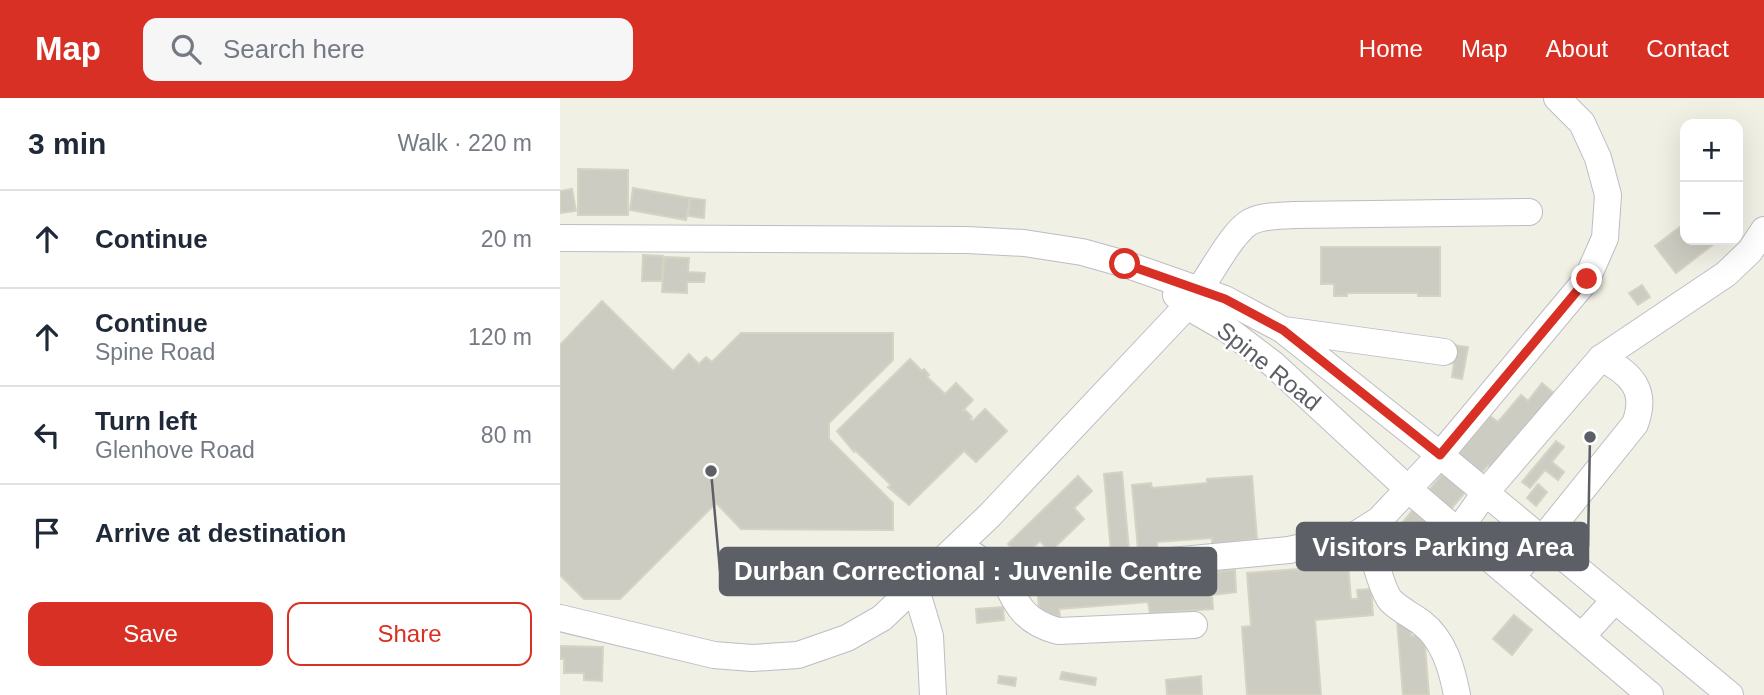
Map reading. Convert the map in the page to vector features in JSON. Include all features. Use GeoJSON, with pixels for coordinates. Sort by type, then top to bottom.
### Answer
{"type":"FeatureCollection","features":[{"type":"Feature","properties":{"kind":"street"},"geometry":{"type":"LineString","coordinates":[[959,545],[977,560],[999,569],[1021,573],[1052,572],[1289,550],[1356,535],[1379,520],[1440,455],[1587,279],[1605,238],[1608,195],[1598,158],[1581,122],[1557,98]]}},
{"type":"Feature","properties":{"kind":"street"},"geometry":{"type":"LineString","coordinates":[[560,618],[714,655],[752,658],[798,655],[847,638],[882,618],[959,545],[1194,298],[1226,249],[1250,222],[1294,215],[1530,212]]}},
{"type":"Feature","properties":{"kind":"street"},"geometry":{"type":"LineString","coordinates":[[1458,531],[1485,493],[1601,358],[1726,274],[1750,251],[1764,230]]}},
{"type":"Feature","properties":{"kind":"street","name":"Spine Road"},"geometry":{"type":"LineString","coordinates":[[560,238],[967,240],[1024,243],[1125,264],[1166,280],[1194,298],[1227,329],[1273,364],[1408,489],[1650,695]]}},
{"type":"Feature","properties":{"kind":"street","name":"Spine Road"},"geometry":{"type":"LineString","coordinates":[[1194,298],[1225,299],[1283,330],[1440,455],[1730,695]]}},
{"type":"Feature","properties":{"kind":"street"},"geometry":{"type":"LineString","coordinates":[[1283,330],[1444,352]]}},
{"type":"Feature","properties":{"kind":"street"},"geometry":{"type":"LineString","coordinates":[[1512,578],[1635,424],[1641,401],[1631,378],[1620,367],[1601,358]]}},
{"type":"Feature","properties":{"kind":"street"},"geometry":{"type":"LineString","coordinates":[[1366,529],[1385,592],[1391,601],[1426,626],[1442,647],[1452,669],[1457,695]]}},
{"type":"Feature","properties":{"kind":"street"},"geometry":{"type":"LineString","coordinates":[[999,569],[1028,618],[1040,626],[1058,631],[1194,625]]}},
{"type":"Feature","properties":{"kind":"street"},"geometry":{"type":"LineString","coordinates":[[915,586],[930,636],[933,695]]}},
{"type":"Feature","properties":{"kind":"street"},"geometry":{"type":"LineString","coordinates":[[1581,636],[1614,601]]}},
{"type":"Feature","properties":{"kind":"building"},"geometry":{"type":"Polygon","coordinates":[[[578,169],[628,170],[628,215],[578,215],[578,169]]]}},
{"type":"Feature","properties":{"kind":"building"},"geometry":{"type":"Polygon","coordinates":[[[633,188],[690,198],[686,220],[630,210],[633,188]]]}},
{"type":"Feature","properties":{"kind":"building"},"geometry":{"type":"Polygon","coordinates":[[[572,189],[576,211],[560,213],[560,191],[572,189]]]}},
{"type":"Feature","properties":{"kind":"building"},"geometry":{"type":"Polygon","coordinates":[[[690,198],[705,200],[704,218],[688,216],[690,198]]]}},
{"type":"Feature","properties":{"kind":"building"},"geometry":{"type":"Polygon","coordinates":[[[1680,227],[1680,245],[1712,245],[1676,273],[1655,246],[1680,227]]]}},
{"type":"Feature","properties":{"kind":"building"},"geometry":{"type":"Polygon","coordinates":[[[1321,247],[1440,247],[1440,296],[1418,296],[1418,293],[1347,293],[1347,296],[1334,296],[1334,284],[1321,284],[1321,247]]]}},
{"type":"Feature","properties":{"kind":"building"},"geometry":{"type":"Polygon","coordinates":[[[643,255],[663,256],[662,281],[642,281],[643,255]]]}},
{"type":"Feature","properties":{"kind":"building"},"geometry":{"type":"Polygon","coordinates":[[[664,257],[689,258],[688,272],[705,273],[704,282],[687,282],[687,293],[662,292],[664,257]]]}},
{"type":"Feature","properties":{"kind":"building"},"geometry":{"type":"Polygon","coordinates":[[[1642,285],[1650,297],[1638,305],[1629,293],[1642,285]]]}},
{"type":"Feature","properties":{"kind":"building"},"geometry":{"type":"Polygon","coordinates":[[[602,301],[673,371],[689,354],[699,364],[706,357],[712,362],[741,333],[893,333],[893,360],[829,423],[829,439],[893,503],[893,530],[741,529],[716,503],[620,599],[584,599],[560,575],[560,345],[602,301]]]}},
{"type":"Feature","properties":{"kind":"building"},"geometry":{"type":"Polygon","coordinates":[[[1431,342],[1468,347],[1462,379],[1452,377],[1454,363],[1428,359],[1431,342]]]}},
{"type":"Feature","properties":{"kind":"building"},"geometry":{"type":"Polygon","coordinates":[[[910,359],[922,371],[924,369],[929,375],[927,377],[945,394],[956,383],[973,400],[962,411],[965,410],[972,417],[970,419],[973,421],[985,409],[1007,431],[976,462],[964,451],[909,505],[888,487],[891,485],[855,450],[854,452],[837,431],[910,359]]]}},
{"type":"Feature","properties":{"kind":"building"},"geometry":{"type":"Polygon","coordinates":[[[1542,383],[1555,394],[1492,469],[1488,465],[1424,541],[1402,523],[1490,416],[1498,422],[1521,395],[1528,401],[1542,383]]]}},
{"type":"Feature","properties":{"kind":"building"},"geometry":{"type":"Polygon","coordinates":[[[1556,441],[1564,447],[1552,462],[1564,472],[1558,480],[1545,470],[1530,488],[1522,482],[1556,441]]]}},
{"type":"Feature","properties":{"kind":"building"},"geometry":{"type":"Polygon","coordinates":[[[1122,472],[1129,551],[1111,552],[1104,474],[1122,472]]]}},
{"type":"Feature","properties":{"kind":"building"},"geometry":{"type":"Polygon","coordinates":[[[1078,476],[1092,491],[1074,508],[1084,519],[1050,552],[1040,541],[1022,558],[1008,544],[1078,476]]]}},
{"type":"Feature","properties":{"kind":"building"},"geometry":{"type":"Polygon","coordinates":[[[1252,476],[1257,539],[1212,544],[1212,538],[1157,542],[1157,548],[1138,549],[1132,485],[1151,483],[1152,488],[1207,483],[1207,479],[1252,476]]]}},
{"type":"Feature","properties":{"kind":"building"},"geometry":{"type":"Polygon","coordinates":[[[1538,484],[1547,492],[1536,506],[1527,498],[1538,484]]]}},
{"type":"Feature","properties":{"kind":"building"},"geometry":{"type":"Polygon","coordinates":[[[1348,565],[1351,599],[1358,599],[1357,590],[1371,589],[1373,615],[1315,620],[1321,695],[1247,695],[1242,627],[1251,626],[1247,573],[1348,565]]]}},
{"type":"Feature","properties":{"kind":"building"},"geometry":{"type":"Polygon","coordinates":[[[1235,570],[1236,592],[1212,595],[1213,609],[1150,613],[1148,602],[1059,609],[1060,616],[1040,618],[1037,587],[1057,585],[1058,591],[1201,578],[1201,581],[1211,580],[1210,572],[1235,570]]]}},
{"type":"Feature","properties":{"kind":"building"},"geometry":{"type":"Polygon","coordinates":[[[1003,607],[1004,620],[977,623],[976,609],[1003,607]]]}},
{"type":"Feature","properties":{"kind":"building"},"geometry":{"type":"Polygon","coordinates":[[[1514,615],[1532,630],[1512,655],[1493,639],[1514,615]]]}},
{"type":"Feature","properties":{"kind":"building"},"geometry":{"type":"Polygon","coordinates":[[[1410,620],[1411,636],[1424,634],[1429,695],[1403,695],[1397,621],[1410,620]]]}},
{"type":"Feature","properties":{"kind":"building"},"geometry":{"type":"Polygon","coordinates":[[[560,646],[603,647],[602,681],[584,680],[584,673],[564,673],[560,646]]]}},
{"type":"Feature","properties":{"kind":"building"},"geometry":{"type":"Polygon","coordinates":[[[1062,672],[1096,678],[1095,685],[1060,679],[1062,672]]]}},
{"type":"Feature","properties":{"kind":"building"},"geometry":{"type":"Polygon","coordinates":[[[999,676],[1016,678],[1015,686],[998,683],[999,676]]]}},
{"type":"Feature","properties":{"kind":"building"},"geometry":{"type":"Polygon","coordinates":[[[1201,676],[1202,695],[1167,695],[1166,680],[1201,676]]]}},
{"type":"Feature","properties":{"kind":"place","name":"Visitors Parking Area"},"geometry":{"type":"Point","coordinates":[1590,437]}},
{"type":"Feature","properties":{"kind":"place","name":"Durban Correctional : Juvenile Centre"},"geometry":{"type":"Point","coordinates":[711,471]}},
{"type":"Feature","properties":{"kind":"route"},"geometry":{"type":"LineString","coordinates":[[1125,264],[1225,299],[1283,330],[1440,455],[1587,279]]}}]}
